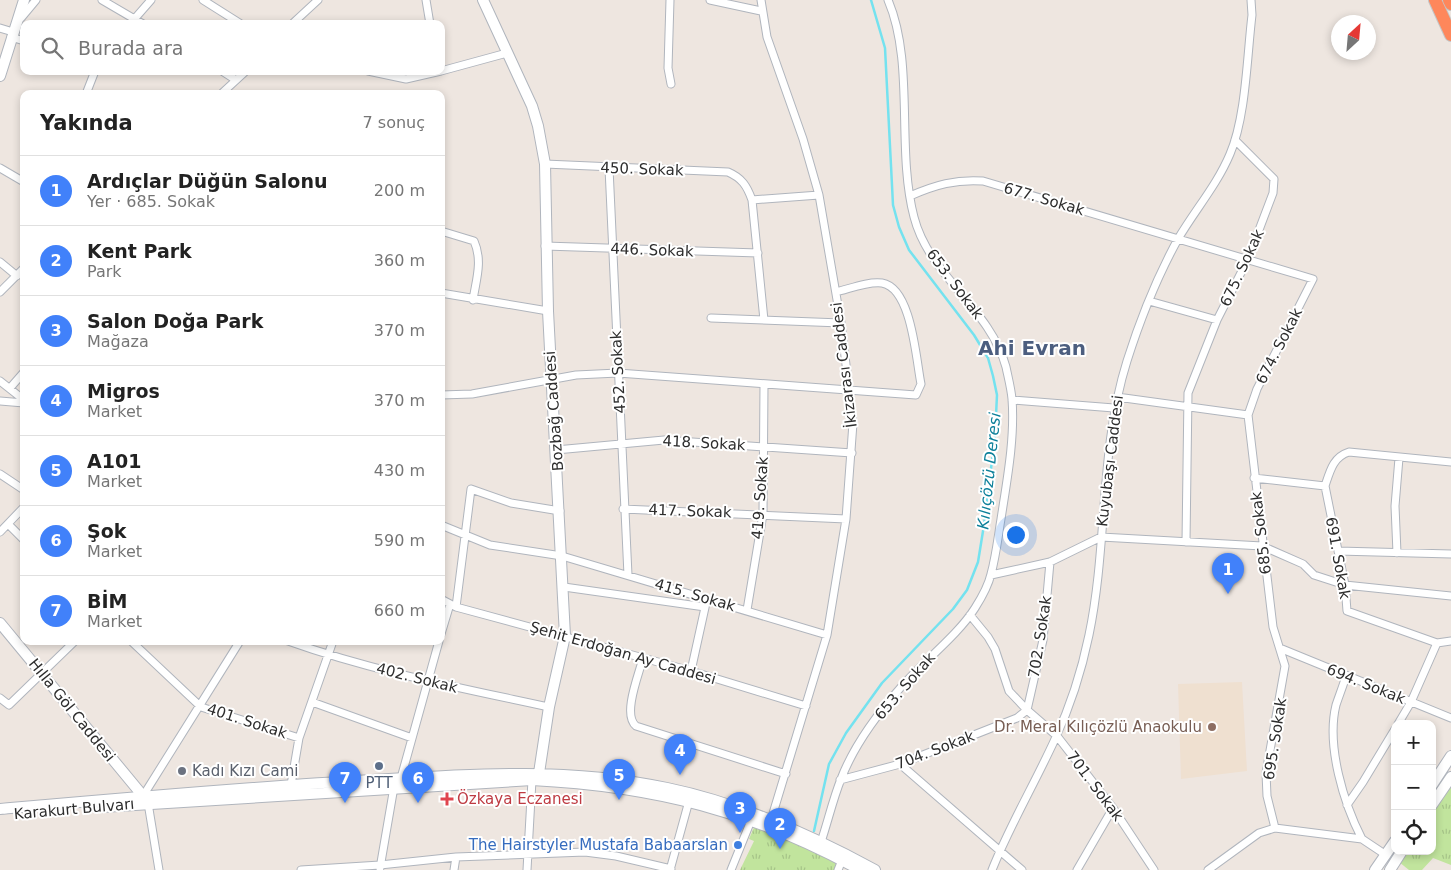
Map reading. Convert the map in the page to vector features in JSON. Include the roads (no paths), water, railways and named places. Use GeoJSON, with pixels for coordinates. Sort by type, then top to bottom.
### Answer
{"type":"FeatureCollection","features":[{"type":"Feature","properties":{"kind":"highway"},"geometry":{"type":"LineString","coordinates":[[1434,0],[1451,36]]}},
{"type":"Feature","properties":{"kind":"highway"},"geometry":{"type":"LineString","coordinates":[[1449,0],[1451,4]]}},
{"type":"Feature","properties":{"kind":"main road"},"geometry":{"type":"LineString","coordinates":[[0,76],[24,0]]}},
{"type":"Feature","properties":{"kind":"main road","name":"Bozbağ Caddesi"},"geometry":{"type":"LineString","coordinates":[[483,0],[535,116],[545,164],[545,246],[564,586],[564,636],[535,776]]}},
{"type":"Feature","properties":{"kind":"main road","name":"Hılla Göl Caddesi"},"geometry":{"type":"LineString","coordinates":[[0,623],[145,800]]}},
{"type":"Feature","properties":{"kind":"main road"},"geometry":{"type":"LineString","coordinates":[[1436,778],[1451,756]]}},
{"type":"Feature","properties":{"kind":"main road"},"geometry":{"type":"LineString","coordinates":[[145,800],[394,787],[535,776],[601,784],[689,801],[771,820],[821,842],[860,870]]}},
{"type":"Feature","properties":{"kind":"main road"},"geometry":{"type":"LineString","coordinates":[[145,800],[291,785],[401,778],[585,776],[657,786],[708,798],[875,870]]}},
{"type":"Feature","properties":{"kind":"main road"},"geometry":{"type":"LineString","coordinates":[[1436,799],[1451,777]]}},
{"type":"Feature","properties":{"kind":"main road","name":"Karakurt Bulvarı"},"geometry":{"type":"LineString","coordinates":[[0,809],[145,800]]}},
{"type":"Feature","properties":{"kind":"main road","name":"Karakurt Bulvarı"},"geometry":{"type":"LineString","coordinates":[[0,816],[145,800]]}},
{"type":"Feature","properties":{"kind":"main road"},"geometry":{"type":"LineString","coordinates":[[1376,870],[1391,847]]}},
{"type":"Feature","properties":{"kind":"main road"},"geometry":{"type":"LineString","coordinates":[[1390,870],[1399,855]]}},
{"type":"Feature","properties":{"kind":"street"},"geometry":{"type":"LineString","coordinates":[[21,20],[36,0]]}},
{"type":"Feature","properties":{"kind":"street"},"geometry":{"type":"LineString","coordinates":[[102,0],[131,20]]}},
{"type":"Feature","properties":{"kind":"street"},"geometry":{"type":"LineString","coordinates":[[133,20],[152,0]]}},
{"type":"Feature","properties":{"kind":"street"},"geometry":{"type":"LineString","coordinates":[[203,0],[236,20]]}},
{"type":"Feature","properties":{"kind":"street"},"geometry":{"type":"LineString","coordinates":[[296,20],[318,0]]}},
{"type":"Feature","properties":{"kind":"street"},"geometry":{"type":"LineString","coordinates":[[426,0],[429,20]]}},
{"type":"Feature","properties":{"kind":"street"},"geometry":{"type":"LineString","coordinates":[[670,0],[668,68],[671,84]]}},
{"type":"Feature","properties":{"kind":"street"},"geometry":{"type":"LineString","coordinates":[[710,0],[761,11]]}},
{"type":"Feature","properties":{"kind":"street","name":"İkizarası Caddesi"},"geometry":{"type":"LineString","coordinates":[[761,0],[761,11],[774,61],[803,139],[819,195],[841,323],[850,392],[852,453],[846,519],[827,635],[771,820]]}},
{"type":"Feature","properties":{"kind":"street","name":"653. Sokak"},"geometry":{"type":"LineString","coordinates":[[821,842],[840,780],[850,759],[880,712],[902,685],[970,615],[986,590],[991,575],[1009,463],[1012,400],[1005,364],[998,345],[988,328],[928,251],[914,217],[910,196],[900,48],[897,29],[888,0]]}},
{"type":"Feature","properties":{"kind":"street","name":"Kuyubaşı Caddesi"},"geometry":{"type":"LineString","coordinates":[[992,870],[999,852],[1057,736],[1089,634],[1114,408],[1126,362],[1149,301],[1178,239],[1207,199],[1235,140],[1246,64],[1251,0]]}},
{"type":"Feature","properties":{"kind":"street"},"geometry":{"type":"LineString","coordinates":[[13,31],[20,22]]}},
{"type":"Feature","properties":{"kind":"street"},"geometry":{"type":"LineString","coordinates":[[0,28],[13,31],[20,38]]}},
{"type":"Feature","properties":{"kind":"street"},"geometry":{"type":"LineString","coordinates":[[445,69],[507,53]]}},
{"type":"Feature","properties":{"kind":"street"},"geometry":{"type":"LineString","coordinates":[[87,90],[92,75]]}},
{"type":"Feature","properties":{"kind":"street"},"geometry":{"type":"LineString","coordinates":[[228,75],[236,80]]}},
{"type":"Feature","properties":{"kind":"street"},"geometry":{"type":"LineString","coordinates":[[225,90],[242,75]]}},
{"type":"Feature","properties":{"kind":"street"},"geometry":{"type":"LineString","coordinates":[[387,75],[406,79],[422,75]]}},
{"type":"Feature","properties":{"kind":"street","name":"675. Sokak"},"geometry":{"type":"LineString","coordinates":[[1186,542],[1188,393],[1217,320],[1248,259],[1274,193],[1274,179],[1235,140]]}},
{"type":"Feature","properties":{"kind":"street","name":"450. Sokak"},"geometry":{"type":"LineString","coordinates":[[545,164],[728,172],[738,177],[744,183],[752,200]]}},
{"type":"Feature","properties":{"kind":"street"},"geometry":{"type":"LineString","coordinates":[[0,168],[20,180]]}},
{"type":"Feature","properties":{"kind":"street","name":"452. Sokak"},"geometry":{"type":"LineString","coordinates":[[609,168],[622,443],[623,509],[628,575]]}},
{"type":"Feature","properties":{"kind":"street","name":"677. Sokak"},"geometry":{"type":"LineString","coordinates":[[910,196],[933,185],[962,179],[983,181],[1313,279]]}},
{"type":"Feature","properties":{"kind":"street"},"geometry":{"type":"LineString","coordinates":[[764,320],[752,200],[819,195]]}},
{"type":"Feature","properties":{"kind":"street"},"geometry":{"type":"LineString","coordinates":[[445,233],[474,241],[480,262],[473,300]]}},
{"type":"Feature","properties":{"kind":"street","name":"446. Sokak"},"geometry":{"type":"LineString","coordinates":[[545,246],[758,253]]}},
{"type":"Feature","properties":{"kind":"street"},"geometry":{"type":"LineString","coordinates":[[0,262],[17,276]]}},
{"type":"Feature","properties":{"kind":"street"},"geometry":{"type":"LineString","coordinates":[[0,292],[20,273]]}},
{"type":"Feature","properties":{"kind":"street","name":"674. Sokak"},"geometry":{"type":"LineString","coordinates":[[1248,415],[1257,389],[1313,279]]}},
{"type":"Feature","properties":{"kind":"street"},"geometry":{"type":"LineString","coordinates":[[445,395],[472,394],[576,375],[618,373],[909,396],[919,393],[921,384],[908,314],[903,302],[890,286],[878,283],[836,292]]}},
{"type":"Feature","properties":{"kind":"street"},"geometry":{"type":"LineString","coordinates":[[445,294],[548,311]]}},
{"type":"Feature","properties":{"kind":"street"},"geometry":{"type":"LineString","coordinates":[[1149,301],[1217,320]]}},
{"type":"Feature","properties":{"kind":"street"},"geometry":{"type":"LineString","coordinates":[[711,318],[841,323]]}},
{"type":"Feature","properties":{"kind":"street"},"geometry":{"type":"LineString","coordinates":[[10,388],[20,377]]}},
{"type":"Feature","properties":{"kind":"street"},"geometry":{"type":"LineString","coordinates":[[0,381],[20,397]]}},
{"type":"Feature","properties":{"kind":"street","name":"419. Sokak"},"geometry":{"type":"LineString","coordinates":[[747,610],[763,514],[764,385]]}},
{"type":"Feature","properties":{"kind":"street"},"geometry":{"type":"LineString","coordinates":[[1117,397],[1248,415]]}},
{"type":"Feature","properties":{"kind":"street"},"geometry":{"type":"LineString","coordinates":[[1012,400],[1114,408]]}},
{"type":"Feature","properties":{"kind":"street"},"geometry":{"type":"LineString","coordinates":[[0,401],[20,401]]}},
{"type":"Feature","properties":{"kind":"street","name":"685. Sokak"},"geometry":{"type":"LineString","coordinates":[[1248,415],[1273,627],[1276,640],[1282,649]]}},
{"type":"Feature","properties":{"kind":"street","name":"418. Sokak"},"geometry":{"type":"LineString","coordinates":[[556,450],[664,440],[852,453]]}},
{"type":"Feature","properties":{"kind":"street"},"geometry":{"type":"LineString","coordinates":[[1254,478],[1325,486],[1334,461],[1341,454],[1349,452],[1451,462]]}},
{"type":"Feature","properties":{"kind":"street"},"geometry":{"type":"LineString","coordinates":[[1397,553],[1395,506],[1399,458]]}},
{"type":"Feature","properties":{"kind":"street"},"geometry":{"type":"LineString","coordinates":[[0,474],[20,487]]}},
{"type":"Feature","properties":{"kind":"street","name":"691. Sokak"},"geometry":{"type":"LineString","coordinates":[[1325,486],[1345,585],[1347,611],[1437,643],[1451,641]]}},
{"type":"Feature","properties":{"kind":"street"},"geometry":{"type":"LineString","coordinates":[[445,624],[453,605],[465,535],[470,489],[511,503],[560,511]]}},
{"type":"Feature","properties":{"kind":"street","name":"417. Sokak"},"geometry":{"type":"LineString","coordinates":[[623,509],[846,519]]}},
{"type":"Feature","properties":{"kind":"street"},"geometry":{"type":"LineString","coordinates":[[0,532],[20,511]]}},
{"type":"Feature","properties":{"kind":"street"},"geometry":{"type":"LineString","coordinates":[[8,524],[20,536]]}},
{"type":"Feature","properties":{"kind":"street","name":"415. Sokak"},"geometry":{"type":"LineString","coordinates":[[445,527],[490,545],[562,556],[827,635]]}},
{"type":"Feature","properties":{"kind":"street"},"geometry":{"type":"LineString","coordinates":[[991,575],[1050,562],[1101,537],[1262,546],[1303,564],[1314,575],[1345,585],[1451,596]]}},
{"type":"Feature","properties":{"kind":"street"},"geometry":{"type":"LineString","coordinates":[[1338,551],[1451,554]]}},
{"type":"Feature","properties":{"kind":"street","name":"702. Sokak"},"geometry":{"type":"LineString","coordinates":[[1027,710],[1042,640],[1050,562]]}},
{"type":"Feature","properties":{"kind":"street"},"geometry":{"type":"LineString","coordinates":[[564,586],[705,608]]}},
{"type":"Feature","properties":{"kind":"street"},"geometry":{"type":"LineString","coordinates":[[691,671],[707,598]]}},
{"type":"Feature","properties":{"kind":"street","name":"Şehit Erdoğan Ay Caddesi"},"geometry":{"type":"LineString","coordinates":[[445,601],[453,605],[691,671],[806,706]]}},
{"type":"Feature","properties":{"kind":"street","name":"701. Sokak"},"geometry":{"type":"LineString","coordinates":[[970,615],[995,649],[1000,670],[1010,691],[1027,710],[1057,736],[1113,808],[1154,870]]}},
{"type":"Feature","properties":{"kind":"street"},"geometry":{"type":"LineString","coordinates":[[1400,720],[1411,702],[1437,643]]}},
{"type":"Feature","properties":{"kind":"street"},"geometry":{"type":"LineString","coordinates":[[0,698],[9,705],[71,645]]}},
{"type":"Feature","properties":{"kind":"street","name":"401. Sokak"},"geometry":{"type":"LineString","coordinates":[[135,645],[201,707],[299,738]]}},
{"type":"Feature","properties":{"kind":"street"},"geometry":{"type":"LineString","coordinates":[[159,870],[145,800],[238,645]]}},
{"type":"Feature","properties":{"kind":"street","name":"402. Sokak"},"geometry":{"type":"LineString","coordinates":[[299,645],[328,656],[428,681],[548,707]]}},
{"type":"Feature","properties":{"kind":"street"},"geometry":{"type":"LineString","coordinates":[[291,785],[299,738],[332,645]]}},
{"type":"Feature","properties":{"kind":"street"},"geometry":{"type":"LineString","coordinates":[[401,778],[438,645]]}},
{"type":"Feature","properties":{"kind":"street","name":"694. Sokak"},"geometry":{"type":"LineString","coordinates":[[1282,649],[1451,718]]}},
{"type":"Feature","properties":{"kind":"street","name":"695. Sokak"},"geometry":{"type":"LineString","coordinates":[[1276,828],[1267,796],[1266,773],[1283,686],[1285,666],[1282,649]]}},
{"type":"Feature","properties":{"kind":"street"},"geometry":{"type":"LineString","coordinates":[[643,658],[629,713],[632,723],[636,726],[786,774]]}},
{"type":"Feature","properties":{"kind":"street"},"geometry":{"type":"LineString","coordinates":[[1346,676],[1336,706],[1334,726],[1336,760],[1347,805],[1362,840]]}},
{"type":"Feature","properties":{"kind":"street"},"geometry":{"type":"LineString","coordinates":[[312,702],[412,738]]}},
{"type":"Feature","properties":{"kind":"street","name":"704. Sokak"},"geometry":{"type":"LineString","coordinates":[[840,780],[900,764],[1017,718],[1027,710]]}},
{"type":"Feature","properties":{"kind":"street"},"geometry":{"type":"LineString","coordinates":[[1347,805],[1391,736]]}},
{"type":"Feature","properties":{"kind":"street"},"geometry":{"type":"LineString","coordinates":[[900,764],[1022,870]]}},
{"type":"Feature","properties":{"kind":"street"},"geometry":{"type":"LineString","coordinates":[[527,870],[535,776]]}},
{"type":"Feature","properties":{"kind":"street"},"geometry":{"type":"LineString","coordinates":[[380,868],[394,787]]}},
{"type":"Feature","properties":{"kind":"street"},"geometry":{"type":"LineString","coordinates":[[301,870],[380,868],[456,857],[585,852],[616,856],[670,870],[689,801]]}},
{"type":"Feature","properties":{"kind":"street"},"geometry":{"type":"LineString","coordinates":[[1077,870],[1113,808]]}},
{"type":"Feature","properties":{"kind":"street"},"geometry":{"type":"LineString","coordinates":[[731,870],[753,817]]}},
{"type":"Feature","properties":{"kind":"street"},"geometry":{"type":"LineString","coordinates":[[1208,870],[1259,833],[1276,828],[1362,840],[1386,855]]}},
{"type":"Feature","properties":{"kind":"street"},"geometry":{"type":"LineString","coordinates":[[454,870],[456,857]]}},
{"type":"Feature","properties":{"kind":"street"},"geometry":{"type":"LineString","coordinates":[[838,870],[843,857]]}},
{"type":"Feature","properties":{"kind":"waterway","name":"Kılıçözü Deresi"},"geometry":{"type":"LineString","coordinates":[[814,831],[829,764],[846,733],[882,683],[953,609],[967,590],[978,562],[995,436],[997,395],[988,358],[974,335],[909,250],[899,227],[893,205],[885,48],[871,0]]}},
{"type":"Feature","properties":{"kind":"place","name":"Ardıçlar Düğün Salonu"},"geometry":{"type":"Point","coordinates":[1228,594]}},
{"type":"Feature","properties":{"kind":"place","name":"Dr. Meral Kılıçözlü Anaokulu"},"geometry":{"type":"Point","coordinates":[1212,727]}},
{"type":"Feature","properties":{"kind":"place","name":"PTT"},"geometry":{"type":"Point","coordinates":[379,766]}},
{"type":"Feature","properties":{"kind":"place","name":"Kadı Kızı Cami"},"geometry":{"type":"Point","coordinates":[182,771]}},
{"type":"Feature","properties":{"kind":"place","name":"Migros"},"geometry":{"type":"Point","coordinates":[680,775]}},
{"type":"Feature","properties":{"kind":"place","name":"Özkaya Eczanesi"},"geometry":{"type":"Point","coordinates":[447,799]}},
{"type":"Feature","properties":{"kind":"place","name":"A101"},"geometry":{"type":"Point","coordinates":[619,800]}},
{"type":"Feature","properties":{"kind":"place","name":"BİM"},"geometry":{"type":"Point","coordinates":[345,803]}},
{"type":"Feature","properties":{"kind":"place","name":"Şok"},"geometry":{"type":"Point","coordinates":[418,803]}},
{"type":"Feature","properties":{"kind":"place","name":"Salon Doğa Park"},"geometry":{"type":"Point","coordinates":[740,833]}},
{"type":"Feature","properties":{"kind":"place","name":"The Hairstyler Mustafa Babaarslan"},"geometry":{"type":"Point","coordinates":[738,845]}},
{"type":"Feature","properties":{"kind":"place","name":"Kent Park"},"geometry":{"type":"Point","coordinates":[780,849]}},
{"type":"Feature","properties":{"kind":"district","name":"Ahi Evran"},"geometry":{"type":"Point","coordinates":[1032,348]}}]}
